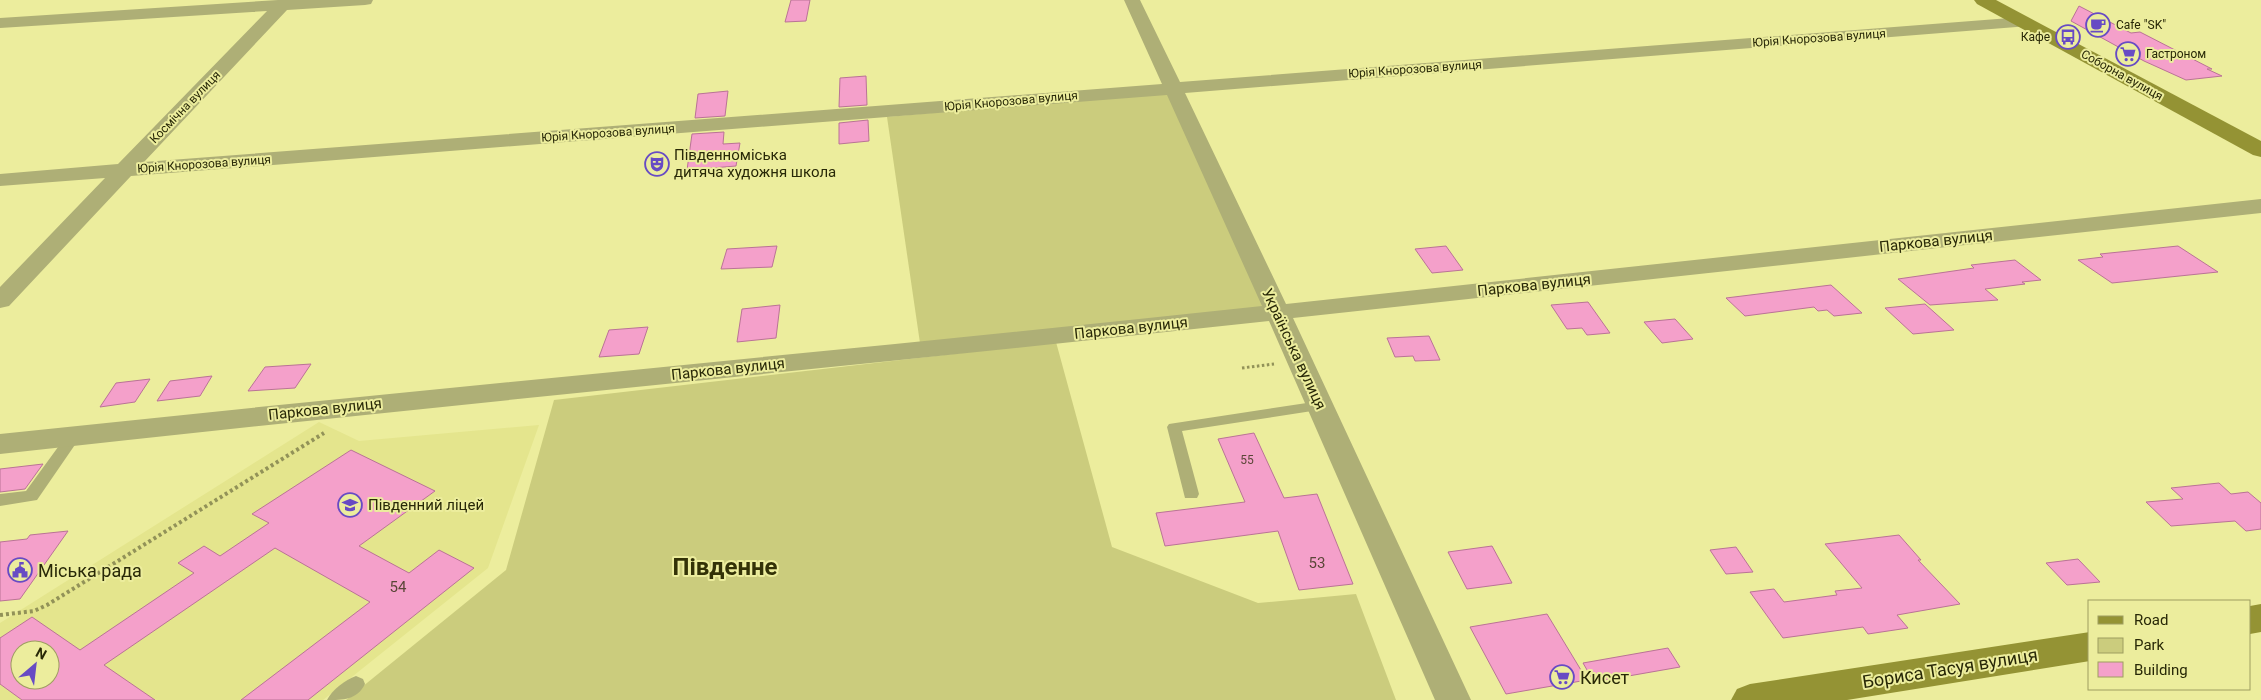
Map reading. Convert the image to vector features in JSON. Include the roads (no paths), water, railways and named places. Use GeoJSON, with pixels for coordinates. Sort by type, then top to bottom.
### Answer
{"type":"FeatureCollection","features":[{"type":"Feature","properties":{"kind":"street"},"geometry":{"type":"LineString","coordinates":[[0,23],[284,3],[365,0]]}},
{"type":"Feature","properties":{"kind":"street","name":"Українська вулиця"},"geometry":{"type":"LineString","coordinates":[[1132,0],[1278,313],[1453,700]]}},
{"type":"Feature","properties":{"kind":"street","name":"Соборна вулиця"},"geometry":{"type":"LineString","coordinates":[[1982,0],[2261,150]]}},
{"type":"Feature","properties":{"kind":"street","name":"Космічна вулиця"},"geometry":{"type":"LineString","coordinates":[[0,302],[284,3]]}},
{"type":"Feature","properties":{"kind":"street","name":"Юрія Кнорозова вулиця"},"geometry":{"type":"LineString","coordinates":[[0,180],[2023,22]]}},
{"type":"Feature","properties":{"kind":"street","name":"Паркова вулиця"},"geometry":{"type":"LineString","coordinates":[[0,444],[348,406],[1278,313],[2261,206]]}},
{"type":"Feature","properties":{"kind":"street","name":"Бориса Тасуя вулиця"},"geometry":{"type":"LineString","coordinates":[[1750,700],[2088,646]]}},
{"type":"Feature","properties":{"kind":"lane"},"geometry":{"type":"LineString","coordinates":[[1191,494],[1174,427],[1320,406]]}},
{"type":"Feature","properties":{"kind":"lane"},"geometry":{"type":"LineString","coordinates":[[0,500],[31,496],[74,436]]}},
{"type":"Feature","properties":{"kind":"lane"},"geometry":{"type":"LineString","coordinates":[[336,700],[356,684]]}},
{"type":"Feature","properties":{"kind":"place","name":"Cafe \"SK\""},"geometry":{"type":"Point","coordinates":[2098,25]}},
{"type":"Feature","properties":{"kind":"place","name":"Кафе"},"geometry":{"type":"Point","coordinates":[2068,37]}},
{"type":"Feature","properties":{"kind":"place","name":"Гастроном"},"geometry":{"type":"Point","coordinates":[2128,54]}},
{"type":"Feature","properties":{"kind":"place","name":"Південноміська дитяча художня школа"},"geometry":{"type":"Point","coordinates":[657,164]}},
{"type":"Feature","properties":{"kind":"place","name":"Південний ліцей"},"geometry":{"type":"Point","coordinates":[350,505]}},
{"type":"Feature","properties":{"kind":"place","name":"Міська рада"},"geometry":{"type":"Point","coordinates":[20,570]}},
{"type":"Feature","properties":{"kind":"place","name":"Кисет"},"geometry":{"type":"Point","coordinates":[1562,677]}},
{"type":"Feature","properties":{"kind":"district","name":"Південне"},"geometry":{"type":"Point","coordinates":[725,567]}}]}
